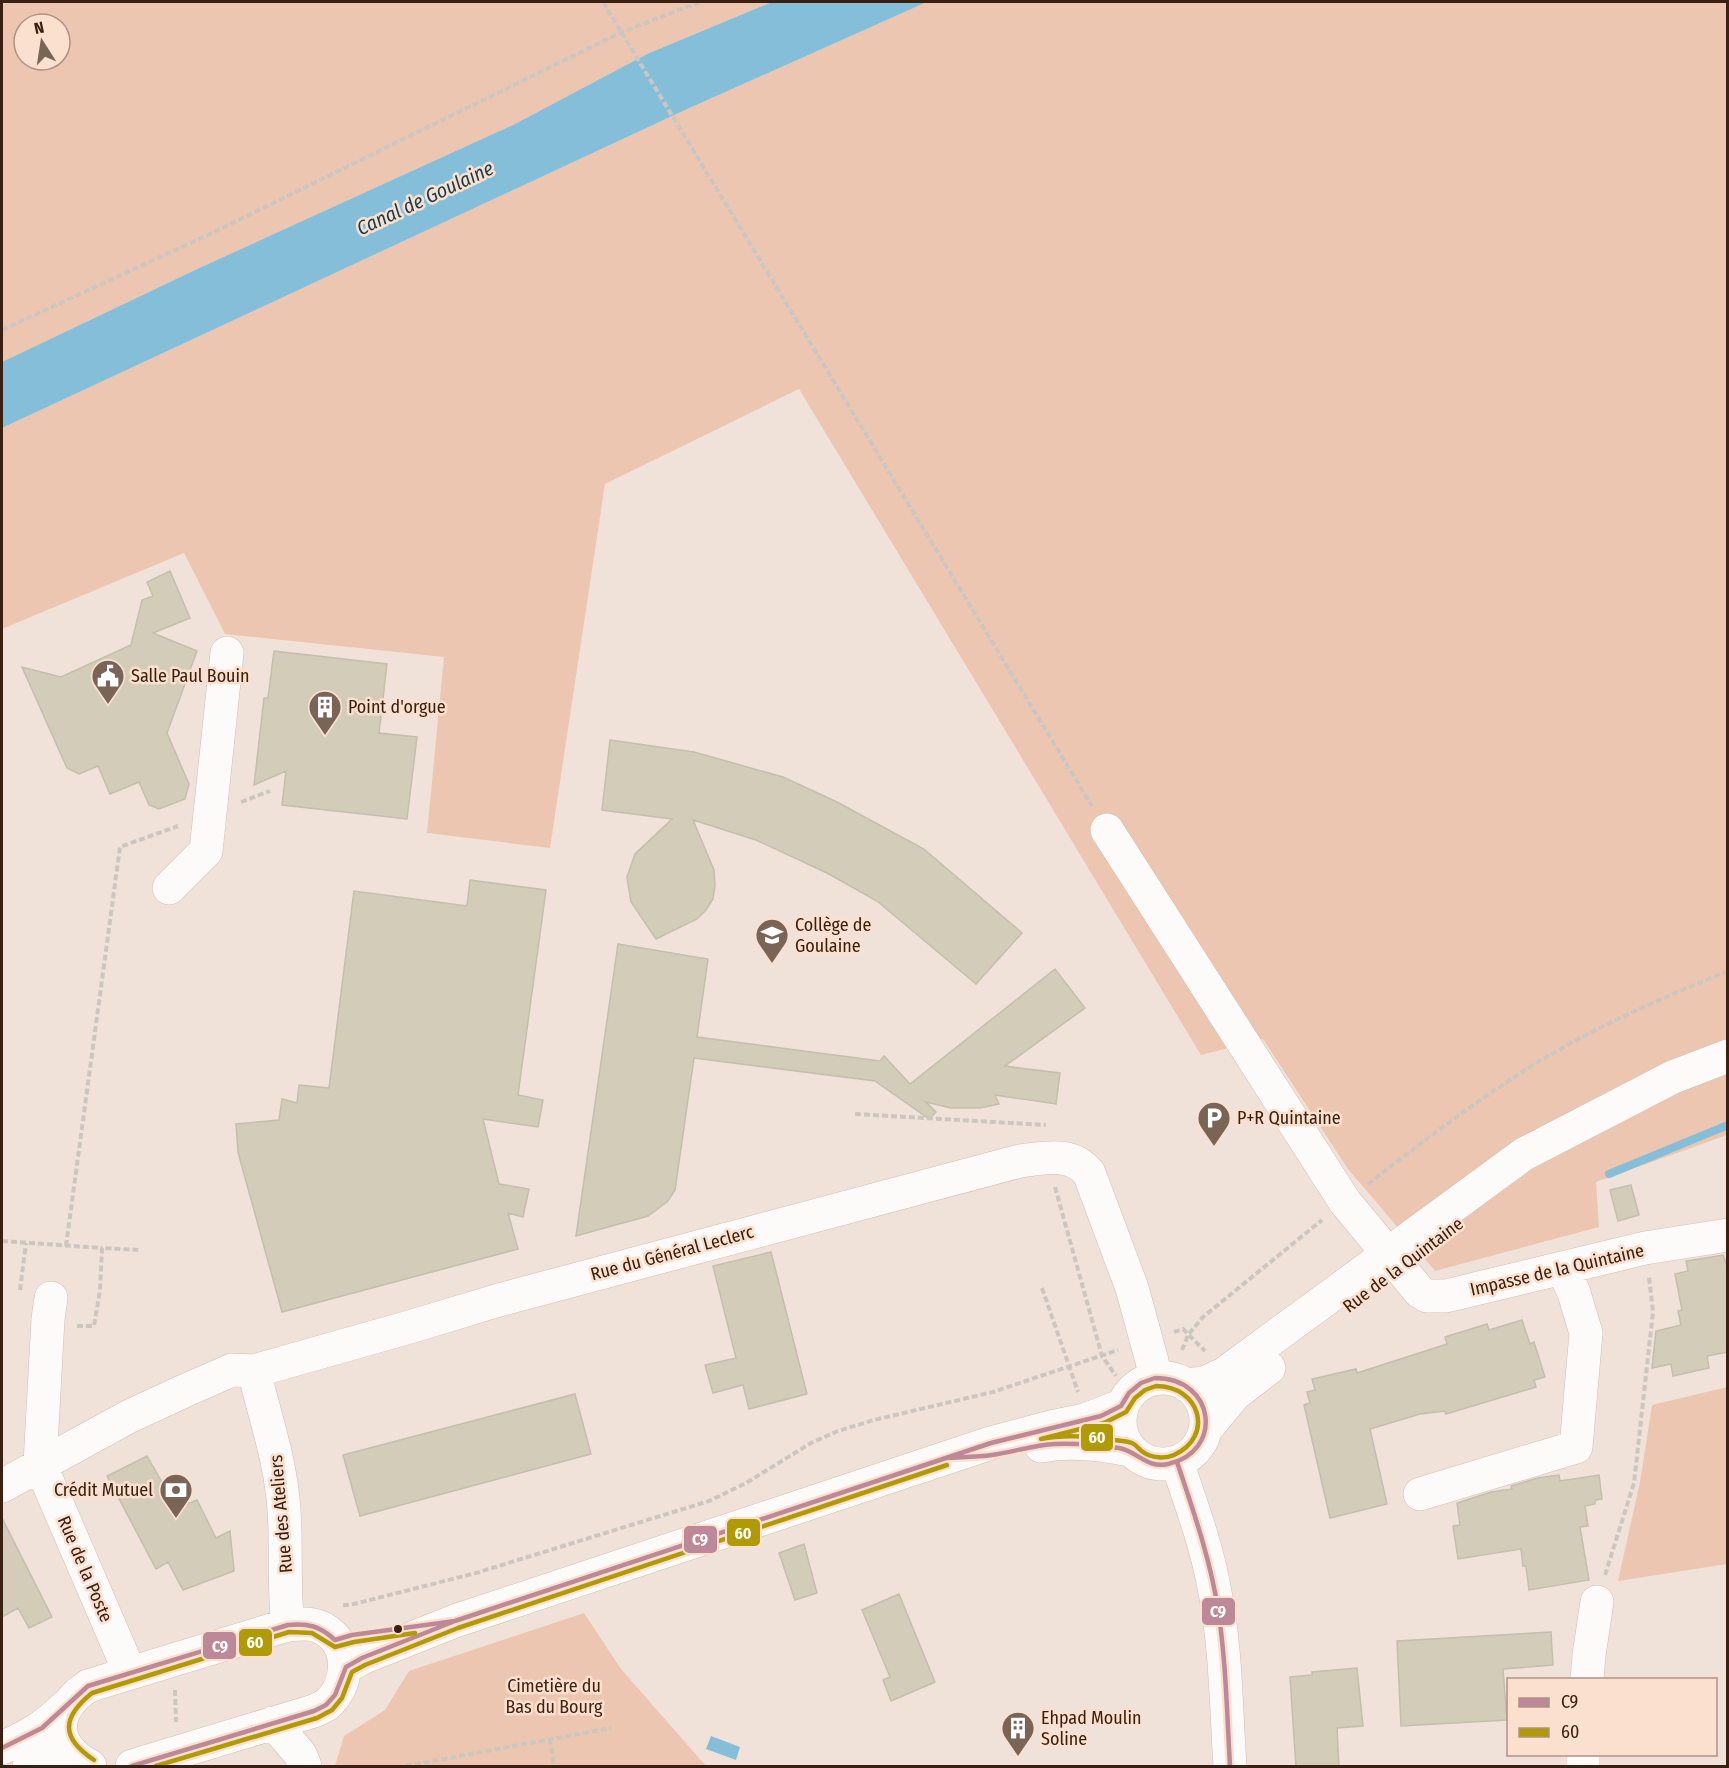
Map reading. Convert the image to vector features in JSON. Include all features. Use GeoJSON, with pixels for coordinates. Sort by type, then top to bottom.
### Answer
{"type":"FeatureCollection","features":[{"type":"Feature","properties":{"kind":"street"},"geometry":{"type":"LineString","coordinates":[[169,888],[206,851],[226,653]]}},
{"type":"Feature","properties":{"kind":"street","name":"Impasse de la Quintaine"},"geometry":{"type":"LineString","coordinates":[[1107,830],[1345,1202],[1420,1292],[1427,1296],[1446,1296],[1645,1248],[1728,1235]]}},
{"type":"Feature","properties":{"kind":"street","name":"Rue de la Quintaine"},"geometry":{"type":"LineString","coordinates":[[341,1653],[362,1658],[455,1621],[945,1458],[991,1443],[1085,1420],[1148,1390],[1204,1383],[1224,1374],[1535,1166],[1608,1110],[1673,1077],[1728,1056]]}},
{"type":"Feature","properties":{"kind":"street","name":"Rue du Général Leclerc"},"geometry":{"type":"LineString","coordinates":[[2,1486],[128,1418],[231,1370],[254,1371],[499,1300],[1020,1161],[1069,1158],[1081,1163],[1089,1173],[1132,1288],[1146,1340]]}},
{"type":"Feature","properties":{"kind":"street","name":"Rue de la Quintaine"},"geometry":{"type":"LineString","coordinates":[[1206,1429],[1234,1395],[1394,1259]]}},
{"type":"Feature","properties":{"kind":"street"},"geometry":{"type":"LineString","coordinates":[[1420,1494],[1576,1447],[1586,1333],[1574,1293],[1563,1268]]}},
{"type":"Feature","properties":{"kind":"street"},"geometry":{"type":"LineString","coordinates":[[40,1464],[51,1298]]}},
{"type":"Feature","properties":{"kind":"street"},"geometry":{"type":"LineString","coordinates":[[1146,1340],[1148,1390]]}},
{"type":"Feature","properties":{"kind":"street","name":"Rue des Ateliers"},"geometry":{"type":"LineString","coordinates":[[254,1371],[276,1450],[284,1508],[287,1586],[285,1602],[288,1625]]}},
{"type":"Feature","properties":{"kind":"street"},"geometry":{"type":"LineString","coordinates":[[1148,1390],[1194,1391],[1204,1408],[1206,1429],[1196,1449],[1177,1462],[1165,1465],[1152,1464],[1139,1459],[1123,1441],[1119,1418],[1148,1390]]}},
{"type":"Feature","properties":{"kind":"street","name":"Rue de la Quintaine"},"geometry":{"type":"LineString","coordinates":[[945,1458],[990,1455],[1053,1443],[1090,1444],[1130,1450]]}},
{"type":"Feature","properties":{"kind":"street"},"geometry":{"type":"LineString","coordinates":[[1177,1462],[1204,1543],[1215,1588],[1230,1767]]}},
{"type":"Feature","properties":{"kind":"street","name":"Rue de la Poste"},"geometry":{"type":"LineString","coordinates":[[40,1464],[130,1673]]}},
{"type":"Feature","properties":{"kind":"street"},"geometry":{"type":"LineString","coordinates":[[1587,1678],[1597,1602]]}},
{"type":"Feature","properties":{"kind":"street"},"geometry":{"type":"LineString","coordinates":[[2,1748],[49,1723],[75,1695],[88,1686],[288,1625],[308,1623],[325,1629],[341,1653],[335,1695],[326,1705],[132,1767]]}},
{"type":"Feature","properties":{"kind":"street"},"geometry":{"type":"LineString","coordinates":[[66,1706],[60,1725],[62,1740],[79,1758]]}},
{"type":"Feature","properties":{"kind":"street"},"geometry":{"type":"LineString","coordinates":[[273,1722],[300,1754],[305,1767]]}},
{"type":"Feature","properties":{"kind":"street"},"geometry":{"type":"LineString","coordinates":[[29,1767],[79,1758]]}},
{"type":"Feature","properties":{"kind":"path"},"geometry":{"type":"LineString","coordinates":[[603,2],[1107,830]]}},
{"type":"Feature","properties":{"kind":"path"},"geometry":{"type":"LineString","coordinates":[[2,330],[212,233],[622,32],[700,2]]}},
{"type":"Feature","properties":{"kind":"path"},"geometry":{"type":"LineString","coordinates":[[66,1246],[120,847],[270,791]]}},
{"type":"Feature","properties":{"kind":"path"},"geometry":{"type":"LineString","coordinates":[[1188,1335],[1203,1317],[1345,1202],[1481,1099],[1597,1029],[1728,971]]}},
{"type":"Feature","properties":{"kind":"path"},"geometry":{"type":"LineString","coordinates":[[855,1114],[1054,1125]]}},
{"type":"Feature","properties":{"kind":"path"},"geometry":{"type":"LineString","coordinates":[[1047,1158],[1102,1356],[1148,1390]]}},
{"type":"Feature","properties":{"kind":"path"},"geometry":{"type":"LineString","coordinates":[[2,1241],[102,1248]]}},
{"type":"Feature","properties":{"kind":"path"},"geometry":{"type":"LineString","coordinates":[[1597,1602],[1634,1482],[1653,1312],[1645,1248]]}},
{"type":"Feature","properties":{"kind":"path"},"geometry":{"type":"LineString","coordinates":[[1042,1288],[1085,1420]]}},
{"type":"Feature","properties":{"kind":"path"},"geometry":{"type":"LineString","coordinates":[[339,1605],[361,1602],[476,1573],[698,1504],[746,1483],[811,1443],[838,1431],[874,1420],[993,1392],[1146,1340]]}},
{"type":"Feature","properties":{"kind":"path"},"geometry":{"type":"LineString","coordinates":[[175,1659],[177,1752]]}},
{"type":"Feature","properties":{"kind":"path"},"geometry":{"type":"LineString","coordinates":[[406,1767],[611,1728]]}},
{"type":"Feature","properties":{"kind":"path"},"geometry":{"type":"LineString","coordinates":[[550,1739],[554,1767]]}},
{"type":"Feature","properties":{"kind":"green space"},"geometry":{"type":"Polygon","coordinates":[[[2,2],[772,2],[647,54],[515,124],[195,270],[2,362],[2,2]]]}},
{"type":"Feature","properties":{"kind":"green space"},"geometry":{"type":"Polygon","coordinates":[[[927,2],[1727,2],[1727,1135],[1596,1182],[1599,1227],[1435,1271],[1348,1169],[1263,1039],[1201,1055],[799,389],[605,484],[550,848],[427,833],[444,657],[225,634],[184,553],[2,629],[2,428],[685,110],[927,2]]]}},
{"type":"Feature","properties":{"kind":"green space"},"geometry":{"type":"Polygon","coordinates":[[[1727,1387],[1727,1564],[1618,1581],[1640,1482],[1652,1405],[1727,1387]]]}},
{"type":"Feature","properties":{"kind":"green space","name":"Cimetière du Bas du Bourg"},"geometry":{"type":"Polygon","coordinates":[[[584,1613],[621,1669],[706,1766],[335,1766],[344,1736],[385,1710],[409,1671],[584,1613]]]}},
{"type":"Feature","properties":{"kind":"water","name":"Canal de Goulaine"},"geometry":{"type":"Polygon","coordinates":[[[772,2],[927,2],[685,110],[2,428],[2,362],[195,270],[515,124],[647,54],[772,2]]]}},
{"type":"Feature","properties":{"kind":"water"},"geometry":{"type":"Polygon","coordinates":[[[711,1736],[740,1747],[736,1760],[706,1749],[711,1736]]]}},
{"type":"Feature","properties":{"kind":"building","name":"Salle Paul Bouin"},"geometry":{"type":"Polygon","coordinates":[[[170,571],[190,618],[153,633],[197,651],[167,733],[189,784],[185,799],[159,809],[149,805],[139,782],[110,794],[98,766],[79,774],[67,768],[22,667],[61,677],[131,645],[142,600],[153,596],[147,582],[170,571]]]}},
{"type":"Feature","properties":{"kind":"building","name":"Point d'orgue"},"geometry":{"type":"Polygon","coordinates":[[[274,651],[387,664],[379,733],[417,737],[407,819],[282,805],[286,771],[254,785],[264,698],[268,698],[274,651]]]}},
{"type":"Feature","properties":{"kind":"building"},"geometry":{"type":"Polygon","coordinates":[[[610,740],[694,752],[783,777],[837,802],[924,849],[1022,933],[976,984],[877,901],[827,873],[756,840],[693,820],[714,870],[713,899],[697,919],[656,939],[631,902],[627,877],[635,854],[672,819],[602,810],[610,740]]]}},
{"type":"Feature","properties":{"kind":"building"},"geometry":{"type":"Polygon","coordinates":[[[470,880],[546,890],[518,1095],[543,1100],[538,1127],[483,1119],[499,1184],[529,1189],[523,1217],[508,1213],[518,1249],[282,1312],[238,1152],[236,1124],[279,1120],[282,1099],[297,1103],[299,1085],[329,1088],[354,891],[467,906],[470,880]]]}},
{"type":"Feature","properties":{"kind":"building"},"geometry":{"type":"Polygon","coordinates":[[[618,944],[708,959],[697,1037],[880,1061],[884,1056],[910,1084],[1055,969],[1085,1008],[1005,1066],[1060,1073],[1056,1104],[995,1095],[999,1104],[980,1108],[951,1108],[926,1102],[936,1112],[929,1119],[875,1081],[694,1058],[675,1190],[668,1201],[648,1216],[576,1236],[618,944]]]}},
{"type":"Feature","properties":{"kind":"building"},"geometry":{"type":"Polygon","coordinates":[[[1631,1185],[1639,1215],[1618,1221],[1610,1190],[1631,1185]]]}},
{"type":"Feature","properties":{"kind":"building"},"geometry":{"type":"Polygon","coordinates":[[[771,1252],[807,1394],[749,1409],[743,1385],[713,1393],[705,1365],[736,1358],[713,1266],[771,1252]]]}},
{"type":"Feature","properties":{"kind":"building"},"geometry":{"type":"Polygon","coordinates":[[[1723,1255],[1728,1269],[1728,1352],[1707,1356],[1709,1368],[1673,1376],[1671,1364],[1652,1368],[1656,1331],[1681,1325],[1678,1311],[1682,1310],[1675,1274],[1688,1271],[1686,1261],[1723,1255]]]}},
{"type":"Feature","properties":{"kind":"building"},"geometry":{"type":"Polygon","coordinates":[[[1522,1320],[1530,1344],[1534,1342],[1545,1377],[1534,1380],[1536,1387],[1446,1414],[1445,1411],[1420,1414],[1370,1429],[1387,1504],[1330,1518],[1304,1405],[1310,1403],[1307,1392],[1315,1390],[1312,1379],[1356,1369],[1357,1373],[1447,1344],[1445,1337],[1487,1324],[1489,1330],[1522,1320]]]}},
{"type":"Feature","properties":{"kind":"building"},"geometry":{"type":"Polygon","coordinates":[[[575,1394],[591,1454],[360,1516],[343,1455],[575,1394]]]}},
{"type":"Feature","properties":{"kind":"building","name":"Crédit Mutuel"},"geometry":{"type":"Polygon","coordinates":[[[147,1456],[170,1496],[178,1492],[185,1505],[197,1500],[216,1538],[230,1531],[234,1571],[183,1590],[168,1562],[156,1569],[107,1476],[147,1456]]]}},
{"type":"Feature","properties":{"kind":"building"},"geometry":{"type":"Polygon","coordinates":[[[1559,1475],[1560,1481],[1599,1475],[1602,1499],[1595,1500],[1595,1504],[1585,1506],[1588,1526],[1580,1527],[1589,1580],[1529,1590],[1521,1549],[1458,1559],[1453,1526],[1460,1525],[1457,1503],[1491,1492],[1512,1489],[1511,1486],[1538,1478],[1559,1475]]]}},
{"type":"Feature","properties":{"kind":"building"},"geometry":{"type":"Polygon","coordinates":[[[2,1518],[52,1617],[29,1628],[18,1608],[2,1617],[2,1518]]]}},
{"type":"Feature","properties":{"kind":"building"},"geometry":{"type":"Polygon","coordinates":[[[804,1544],[817,1593],[795,1600],[779,1553],[804,1544]]]}},
{"type":"Feature","properties":{"kind":"building"},"geometry":{"type":"Polygon","coordinates":[[[899,1594],[935,1682],[891,1701],[883,1680],[890,1677],[862,1610],[899,1594]]]}},
{"type":"Feature","properties":{"kind":"building"},"geometry":{"type":"Polygon","coordinates":[[[1551,1632],[1553,1665],[1503,1669],[1507,1720],[1401,1726],[1397,1641],[1551,1632]]]}},
{"type":"Feature","properties":{"kind":"building"},"geometry":{"type":"Polygon","coordinates":[[[1357,1668],[1363,1726],[1337,1728],[1339,1767],[1296,1767],[1290,1677],[1312,1675],[1312,1672],[1357,1668]]]}},
{"type":"Feature","properties":{"kind":"waterway"},"geometry":{"type":"LineString","coordinates":[[1609,1174],[1728,1125]]}},
{"type":"Feature","properties":{"kind":"transit line","name":"C9"},"geometry":{"type":"LineString","coordinates":[[1155,1378],[1175,1381],[1191,1390],[1201,1402],[1205,1416],[1205,1432],[1198,1446],[1186,1457],[1168,1464],[1154,1464],[1119,1448],[1071,1444],[1039,1446],[986,1456],[946,1458],[991,1443],[1101,1416],[1121,1406],[1129,1393],[1141,1383],[1155,1378]]}},
{"type":"Feature","properties":{"kind":"transit line","name":"60"},"geometry":{"type":"LineString","coordinates":[[1156,1386],[1171,1388],[1183,1394],[1192,1403],[1197,1413],[1198,1425],[1195,1436],[1187,1447],[1174,1455],[1154,1457],[1130,1442],[1096,1437],[1068,1436],[1041,1439],[1104,1423],[1126,1412],[1135,1398],[1145,1390],[1156,1386]]}},
{"type":"Feature","properties":{"kind":"transit line","name":"C9"},"geometry":{"type":"LineString","coordinates":[[455,1621],[946,1458]]}},
{"type":"Feature","properties":{"kind":"transit line","name":"C9"},"geometry":{"type":"LineString","coordinates":[[455,1621],[946,1458]]}},
{"type":"Feature","properties":{"kind":"transit line","name":"C9"},"geometry":{"type":"LineString","coordinates":[[1177,1462],[1206,1553],[1215,1590],[1225,1668],[1230,1766]]}},
{"type":"Feature","properties":{"kind":"transit line","name":"60"},"geometry":{"type":"LineString","coordinates":[[156,1766],[317,1718],[332,1710],[342,1698],[352,1672],[458,1628],[947,1465]]}},
{"type":"Feature","properties":{"kind":"transit line","name":"C9"},"geometry":{"type":"LineString","coordinates":[[2,1748],[42,1728],[88,1686],[288,1625],[313,1626],[335,1640],[352,1635],[455,1621]]}},
{"type":"Feature","properties":{"kind":"transit line","name":"C9"},"geometry":{"type":"LineString","coordinates":[[132,1766],[314,1711],[326,1705],[335,1695],[346,1667],[362,1658],[455,1621]]}},
{"type":"Feature","properties":{"kind":"transit line","name":"60"},"geometry":{"type":"LineString","coordinates":[[94,1760],[75,1744],[69,1728],[70,1719],[75,1711],[92,1693],[289,1632],[312,1633],[335,1647],[415,1633]]}},
{"type":"Feature","properties":{"kind":"place","name":"Salle Paul Bouin"},"geometry":{"type":"Point","coordinates":[108,705]}},
{"type":"Feature","properties":{"kind":"place","name":"Point d'orgue"},"geometry":{"type":"Point","coordinates":[325,736]}},
{"type":"Feature","properties":{"kind":"place","name":"Collège de Goulaine"},"geometry":{"type":"Point","coordinates":[772,964]}},
{"type":"Feature","properties":{"kind":"place","name":"P+R Quintaine"},"geometry":{"type":"Point","coordinates":[1214,1147]}},
{"type":"Feature","properties":{"kind":"place","name":"Crédit Mutuel"},"geometry":{"type":"Point","coordinates":[176,1519]}},
{"type":"Feature","properties":{"kind":"place","name":"Ehpad Moulin Soline"},"geometry":{"type":"Point","coordinates":[1018,1757]}}]}
